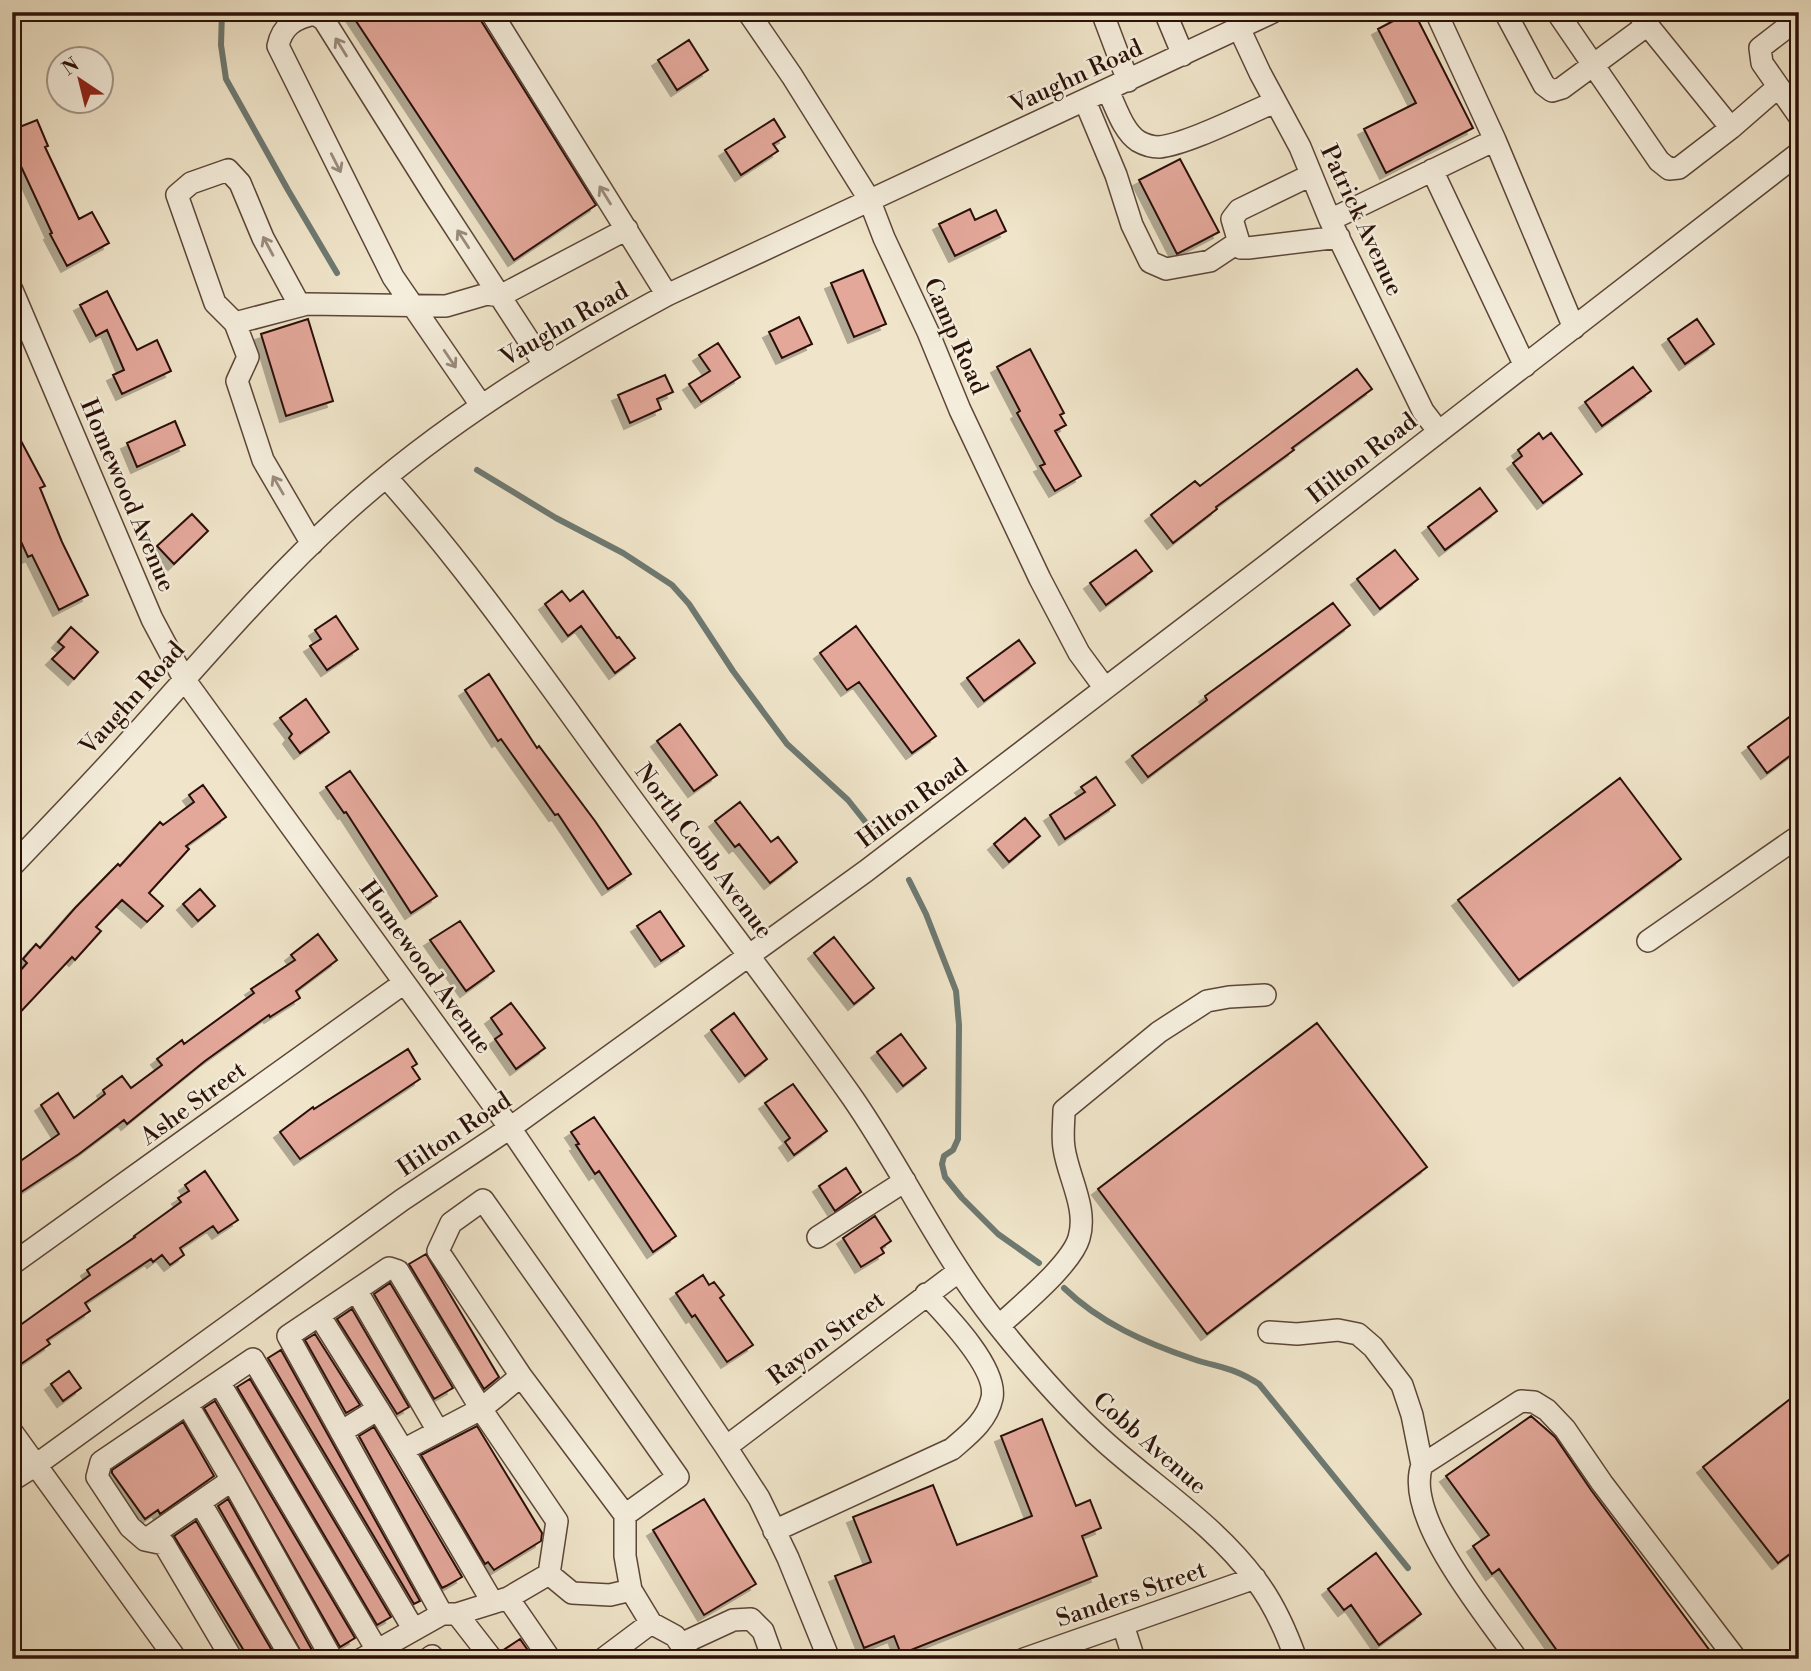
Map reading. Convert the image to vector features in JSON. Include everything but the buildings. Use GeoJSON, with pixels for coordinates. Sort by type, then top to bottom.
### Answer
{"type":"FeatureCollection","features":[{"type":"Feature","properties":{"kind":"street"},"geometry":{"type":"LineString","coordinates":[[491,12],[667,295]]}},
{"type":"Feature","properties":{"kind":"street","name":"Camp Road"},"geometry":{"type":"LineString","coordinates":[[748,12],[792,76],[869,199],[960,410],[1040,579],[1079,653],[1104,687]]}},
{"type":"Feature","properties":{"kind":"street"},"geometry":{"type":"LineString","coordinates":[[1102,12],[1128,81]]}},
{"type":"Feature","properties":{"kind":"street"},"geometry":{"type":"LineString","coordinates":[[1164,12],[1183,55]]}},
{"type":"Feature","properties":{"kind":"street","name":"Vaughn Road"},"geometry":{"type":"LineString","coordinates":[[12,866],[313,544],[386,477],[481,405],[544,364],[667,295],[1183,55],[1238,20],[1273,12]]}},
{"type":"Feature","properties":{"kind":"street"},"geometry":{"type":"LineString","coordinates":[[1436,12],[1495,140],[1574,328]]}},
{"type":"Feature","properties":{"kind":"street"},"geometry":{"type":"LineString","coordinates":[[1505,12],[1544,85],[1552,92],[1562,88],[1593,65],[1642,19],[1731,128]]}},
{"type":"Feature","properties":{"kind":"street"},"geometry":{"type":"LineString","coordinates":[[1557,12],[1660,161],[1669,169],[1679,167],[1731,128],[1791,98],[1762,63],[1760,48],[1799,18]]}},
{"type":"Feature","properties":{"kind":"street"},"geometry":{"type":"LineString","coordinates":[[481,405],[393,277],[278,46],[281,32],[290,24],[315,13],[324,20],[544,364]]}},
{"type":"Feature","properties":{"kind":"street","name":"Patrick Avenue"},"geometry":{"type":"LineString","coordinates":[[1238,20],[1275,102],[1300,147],[1334,229],[1423,411],[1439,432]]}},
{"type":"Feature","properties":{"kind":"street"},"geometry":{"type":"LineString","coordinates":[[1108,91],[1128,132],[1147,146],[1158,147],[1178,143],[1275,102]]}},
{"type":"Feature","properties":{"kind":"street"},"geometry":{"type":"LineString","coordinates":[[1085,102],[1116,174],[1132,225],[1150,262],[1166,269],[1210,261],[1234,245],[1238,239],[1232,219],[1239,210],[1311,175]]}},
{"type":"Feature","properties":{"kind":"street"},"geometry":{"type":"LineString","coordinates":[[1234,245],[1248,248],[1334,229],[1432,170],[1495,140]]}},
{"type":"Feature","properties":{"kind":"street","name":"Hilton Road"},"geometry":{"type":"LineString","coordinates":[[12,1480],[402,1200],[510,1129],[866,871],[1799,153]]}},
{"type":"Feature","properties":{"kind":"street"},"geometry":{"type":"LineString","coordinates":[[300,306],[263,238],[240,183],[228,170],[191,183],[177,195],[215,303],[235,323],[248,358],[237,381],[263,460],[313,544]]}},
{"type":"Feature","properties":{"kind":"street"},"geometry":{"type":"LineString","coordinates":[[1432,170],[1525,366]]}},
{"type":"Feature","properties":{"kind":"street"},"geometry":{"type":"LineString","coordinates":[[235,323],[300,306],[446,306],[486,294],[500,296],[627,229]]}},
{"type":"Feature","properties":{"kind":"street","name":"Homewood Avenue"},"geometry":{"type":"LineString","coordinates":[[12,290],[152,619],[184,679],[510,1129],[726,1447],[759,1498],[789,1558],[829,1659]]}},
{"type":"Feature","properties":{"kind":"street","name":"North Cobb Avenue"},"geometry":{"type":"LineString","coordinates":[[386,477],[428,524],[750,957],[853,1100],[959,1272]]}},
{"type":"Feature","properties":{"kind":"street"},"geometry":{"type":"LineString","coordinates":[[1648,941],[1799,836]]}},
{"type":"Feature","properties":{"kind":"street","name":"Ashe Street"},"geometry":{"type":"LineString","coordinates":[[12,1264],[404,983]]}},
{"type":"Feature","properties":{"kind":"street"},"geometry":{"type":"LineString","coordinates":[[999,1326],[1055,1273],[1071,1254],[1079,1238],[1081,1219],[1064,1147],[1064,1110],[1159,1032],[1207,1001],[1265,995]]}},
{"type":"Feature","properties":{"kind":"street"},"geometry":{"type":"LineString","coordinates":[[818,1237],[905,1181]]}},
{"type":"Feature","properties":{"kind":"street"},"geometry":{"type":"LineString","coordinates":[[625,1516],[678,1477],[483,1200],[451,1223],[438,1251],[521,1376],[625,1516],[625,1556],[631,1590],[651,1623],[675,1636],[686,1651],[733,1620],[751,1619],[762,1631],[773,1659]]}},
{"type":"Feature","properties":{"kind":"street"},"geometry":{"type":"LineString","coordinates":[[492,1659],[450,1614],[341,1432],[288,1336],[389,1269],[398,1271],[481,1409],[557,1521],[549,1574]]}},
{"type":"Feature","properties":{"kind":"street","name":"Cobb Avenue"},"geometry":{"type":"LineString","coordinates":[[959,1272],[1024,1358],[1079,1417],[1107,1444],[1210,1530],[1255,1578],[1274,1608],[1296,1659]]}},
{"type":"Feature","properties":{"kind":"street","name":"Rayon Street"},"geometry":{"type":"LineString","coordinates":[[726,1447],[926,1294],[959,1272]]}},
{"type":"Feature","properties":{"kind":"street"},"geometry":{"type":"LineString","coordinates":[[356,1290],[438,1431]]}},
{"type":"Feature","properties":{"kind":"street"},"geometry":{"type":"LineString","coordinates":[[774,1531],[952,1449],[984,1418],[992,1399],[993,1388],[979,1357],[955,1324],[926,1294]]}},
{"type":"Feature","properties":{"kind":"street"},"geometry":{"type":"LineString","coordinates":[[319,1315],[501,1601],[550,1659]]}},
{"type":"Feature","properties":{"kind":"street"},"geometry":{"type":"LineString","coordinates":[[1269,1332],[1297,1334],[1338,1331],[1358,1334],[1373,1347],[1402,1385],[1412,1415],[1422,1465],[1418,1478],[1424,1506],[1440,1548],[1517,1659]]}},
{"type":"Feature","properties":{"kind":"street"},"geometry":{"type":"LineString","coordinates":[[232,1659],[164,1544],[145,1540],[130,1527],[97,1478],[101,1462],[253,1359],[414,1630]]}},
{"type":"Feature","properties":{"kind":"street"},"geometry":{"type":"LineString","coordinates":[[403,1450],[481,1409],[521,1376]]}},
{"type":"Feature","properties":{"kind":"street"},"geometry":{"type":"LineString","coordinates":[[219,1382],[370,1655],[414,1630],[450,1614],[501,1601],[549,1574]]}},
{"type":"Feature","properties":{"kind":"street"},"geometry":{"type":"LineString","coordinates":[[1422,1465],[1521,1401],[1534,1402],[1548,1410],[1735,1659]]}},
{"type":"Feature","properties":{"kind":"street"},"geometry":{"type":"LineString","coordinates":[[187,1404],[331,1659]]}},
{"type":"Feature","properties":{"kind":"street"},"geometry":{"type":"LineString","coordinates":[[341,1432],[378,1409]]}},
{"type":"Feature","properties":{"kind":"street"},"geometry":{"type":"LineString","coordinates":[[12,1432],[176,1659]]}},
{"type":"Feature","properties":{"kind":"street"},"geometry":{"type":"LineString","coordinates":[[145,1540],[232,1480]]}},
{"type":"Feature","properties":{"kind":"street"},"geometry":{"type":"LineString","coordinates":[[200,1502],[292,1659]]}},
{"type":"Feature","properties":{"kind":"street"},"geometry":{"type":"LineString","coordinates":[[549,1574],[572,1593],[610,1595],[631,1590]]}},
{"type":"Feature","properties":{"kind":"street","name":"Sanders Street"},"geometry":{"type":"LineString","coordinates":[[1024,1659],[1255,1578]]}},
{"type":"Feature","properties":{"kind":"street"},"geometry":{"type":"LineString","coordinates":[[603,1659],[651,1623]]}},
{"type":"Feature","properties":{"kind":"street"},"geometry":{"type":"LineString","coordinates":[[1123,1625],[1133,1659]]}},
{"type":"Feature","properties":{"kind":"waterway"},"geometry":{"type":"LineString","coordinates":[[222,12],[221,45],[226,79],[337,273]]}},
{"type":"Feature","properties":{"kind":"waterway"},"geometry":{"type":"LineString","coordinates":[[477,470],[556,518],[623,553],[672,585],[689,604],[733,671],[787,744],[848,800],[875,834]]}},
{"type":"Feature","properties":{"kind":"waterway"},"geometry":{"type":"LineString","coordinates":[[909,880],[926,914],[956,991],[959,1025],[958,1139],[953,1150],[944,1156],[942,1164],[945,1177],[998,1234],[1039,1263]]}},
{"type":"Feature","properties":{"kind":"waterway"},"geometry":{"type":"LineString","coordinates":[[1064,1288],[1093,1312],[1124,1331],[1175,1353],[1234,1371],[1259,1384],[1408,1568]]}}]}
